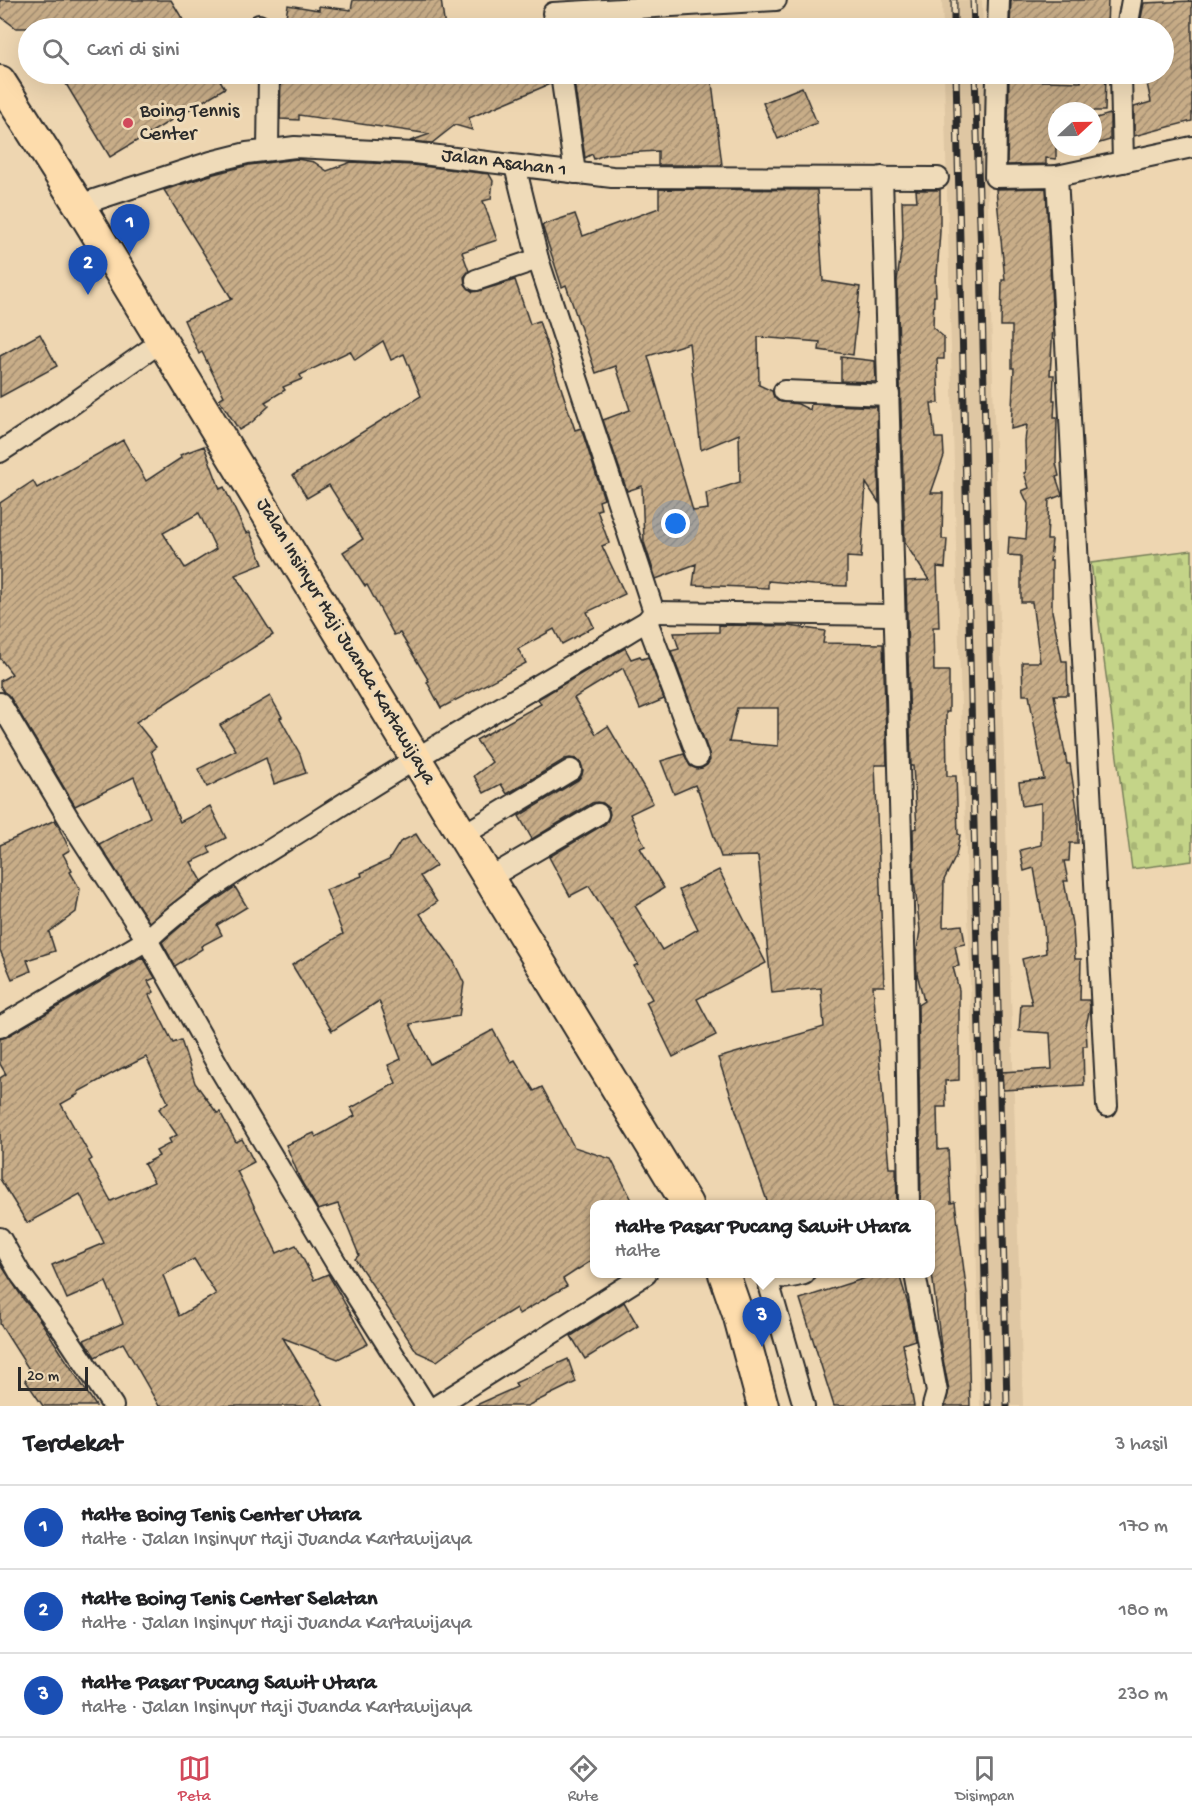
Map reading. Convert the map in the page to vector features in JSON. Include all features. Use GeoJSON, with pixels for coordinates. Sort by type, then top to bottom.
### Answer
{"type":"FeatureCollection","features":[{"type":"Feature","properties":{"kind":"main road","name":"Jalan Insinyur Haji Juanda Kartawijaya"},"geometry":{"type":"LineString","coordinates":[[0,81],[79,205],[685,1200]]}},
{"type":"Feature","properties":{"kind":"main road"},"geometry":{"type":"LineString","coordinates":[[725,1278],[739,1317],[762,1406]]}},
{"type":"Feature","properties":{"kind":"street"},"geometry":{"type":"LineString","coordinates":[[553,14],[776,0]]}},
{"type":"Feature","properties":{"kind":"street"},"geometry":{"type":"LineString","coordinates":[[998,18],[999,0]]}},
{"type":"Feature","properties":{"kind":"street"},"geometry":{"type":"LineString","coordinates":[[1129,18],[1132,0]]}},
{"type":"Feature","properties":{"kind":"street"},"geometry":{"type":"LineString","coordinates":[[268,150],[269,84]]}},
{"type":"Feature","properties":{"kind":"street"},"geometry":{"type":"LineString","coordinates":[[562,84],[575,173]]}},
{"type":"Feature","properties":{"kind":"street"},"geometry":{"type":"LineString","coordinates":[[997,84],[995,177],[1057,176],[1192,147]]}},
{"type":"Feature","properties":{"kind":"street"},"geometry":{"type":"LineString","coordinates":[[1121,84],[1124,162]]}},
{"type":"Feature","properties":{"kind":"street","name":"Jalan Asahan 1"},"geometry":{"type":"LineString","coordinates":[[79,205],[182,170],[247,153],[316,147],[404,152],[612,177],[938,178]]}},
{"type":"Feature","properties":{"kind":"street"},"geometry":{"type":"LineString","coordinates":[[514,166],[538,258],[651,617],[698,757]]}},
{"type":"Feature","properties":{"kind":"street"},"geometry":{"type":"LineString","coordinates":[[1057,176],[1107,1107]]}},
{"type":"Feature","properties":{"kind":"street"},"geometry":{"type":"LineString","coordinates":[[882,177],[906,1011],[909,1200]]}},
{"type":"Feature","properties":{"kind":"street"},"geometry":{"type":"LineString","coordinates":[[477,280],[538,258]]}},
{"type":"Feature","properties":{"kind":"street"},"geometry":{"type":"LineString","coordinates":[[0,452],[162,341]]}},
{"type":"Feature","properties":{"kind":"street"},"geometry":{"type":"LineString","coordinates":[[784,392],[889,395]]}},
{"type":"Feature","properties":{"kind":"street"},"geometry":{"type":"LineString","coordinates":[[0,1027],[147,940],[164,924],[225,879],[415,758],[651,617],[894,615]]}},
{"type":"Feature","properties":{"kind":"street"},"geometry":{"type":"LineString","coordinates":[[0,703],[69,819],[147,940],[226,1080],[339,1268],[426,1406]]}},
{"type":"Feature","properties":{"kind":"street"},"geometry":{"type":"LineString","coordinates":[[464,835],[571,770]]}},
{"type":"Feature","properties":{"kind":"street"},"geometry":{"type":"LineString","coordinates":[[489,878],[598,814]]}},
{"type":"Feature","properties":{"kind":"street"},"geometry":{"type":"LineString","coordinates":[[0,1238],[21,1275],[64,1332],[113,1406]]}},
{"type":"Feature","properties":{"kind":"street"},"geometry":{"type":"LineString","coordinates":[[437,1406],[640,1278]]}},
{"type":"Feature","properties":{"kind":"street"},"geometry":{"type":"LineString","coordinates":[[767,1278],[804,1406]]}},
{"type":"Feature","properties":{"kind":"street"},"geometry":{"type":"LineString","coordinates":[[916,1278],[937,1392],[933,1406]]}},
{"type":"Feature","properties":{"kind":"shaded area"},"geometry":{"type":"Polygon","coordinates":[[[942,0],[982,0],[983,18],[943,18],[942,0]]]}},
{"type":"Feature","properties":{"kind":"shaded area"},"geometry":{"type":"Polygon","coordinates":[[[944,84],[984,84],[1023,1406],[980,1406],[970,974],[944,84]]]}},
{"type":"Feature","properties":{"kind":"green space"},"geometry":{"type":"Polygon","coordinates":[[[1192,550],[1192,861],[1132,869],[1091,563],[1192,550]]]}},
{"type":"Feature","properties":{"kind":"building"},"geometry":{"type":"Polygon","coordinates":[[[0,0],[171,0],[182,18],[18,18],[18,28],[16,28],[0,16],[0,0]]]}},
{"type":"Feature","properties":{"kind":"building"},"geometry":{"type":"Polygon","coordinates":[[[353,0],[441,0],[444,18],[286,18],[288,5],[319,10],[319,6],[351,10],[353,0]]]}},
{"type":"Feature","properties":{"kind":"building"},"geometry":{"type":"Polygon","coordinates":[[[1011,0],[1108,0],[1107,18],[1010,18],[1011,0]]]}},
{"type":"Feature","properties":{"kind":"building"},"geometry":{"type":"Polygon","coordinates":[[[1192,1],[1192,121],[1134,136],[1134,107],[1151,102],[1147,84],[1174,84],[1174,18],[1141,18],[1144,3],[1192,1]]]}},
{"type":"Feature","properties":{"kind":"building","name":"Boing Tennis Center"},"geometry":{"type":"Polygon","coordinates":[[[66,84],[222,84],[225,88],[110,157],[66,84]]]}},
{"type":"Feature","properties":{"kind":"building"},"geometry":{"type":"Polygon","coordinates":[[[281,84],[550,84],[469,118],[472,130],[455,125],[432,143],[410,141],[430,134],[299,115],[299,120],[280,119],[281,84]]]}},
{"type":"Feature","properties":{"kind":"building"},"geometry":{"type":"Polygon","coordinates":[[[574,84],[712,84],[722,165],[658,165],[658,151],[607,154],[594,159],[592,154],[585,158],[574,84]]]}},
{"type":"Feature","properties":{"kind":"building"},"geometry":{"type":"Polygon","coordinates":[[[1009,84],[1106,84],[1105,111],[1102,111],[1102,102],[1048,102],[1048,156],[1056,156],[1056,159],[1046,158],[1046,164],[1007,165],[1009,84]]]}},
{"type":"Feature","properties":{"kind":"building"},"geometry":{"type":"Polygon","coordinates":[[[802,87],[817,123],[778,139],[763,103],[802,87]]]}},
{"type":"Feature","properties":{"kind":"building"},"geometry":{"type":"Polygon","coordinates":[[[1110,114],[1110,140],[1102,142],[1102,116],[1110,114]]]}},
{"type":"Feature","properties":{"kind":"building"},"geometry":{"type":"Polygon","coordinates":[[[297,159],[314,162],[327,171],[351,162],[413,165],[489,174],[493,181],[491,199],[483,201],[497,240],[462,252],[469,271],[464,277],[465,284],[473,292],[515,280],[530,324],[539,321],[575,430],[581,428],[604,499],[599,501],[601,509],[597,510],[609,543],[602,546],[625,594],[587,612],[594,627],[562,644],[554,629],[518,649],[526,663],[441,708],[427,682],[429,681],[400,633],[394,635],[367,585],[365,586],[343,552],[363,539],[329,485],[307,498],[293,475],[421,396],[404,354],[391,360],[383,341],[355,360],[350,351],[300,375],[302,379],[283,387],[285,390],[265,402],[269,406],[251,423],[239,430],[219,399],[224,396],[202,352],[199,354],[184,320],[232,299],[164,190],[249,165],[297,159]]]}},
{"type":"Feature","properties":{"kind":"building"},"geometry":{"type":"Polygon","coordinates":[[[1046,188],[1053,327],[1050,375],[1054,375],[1054,418],[1057,418],[1056,463],[1059,476],[1056,477],[1062,495],[1049,500],[1047,540],[1052,540],[1050,561],[1052,561],[1052,611],[1062,661],[1067,661],[1068,695],[1054,695],[1067,764],[1070,764],[1078,816],[1078,843],[1070,843],[1069,861],[1064,861],[1068,881],[1064,881],[1073,929],[1075,959],[1081,959],[1080,1000],[1089,1000],[1090,1008],[1086,1026],[1087,1046],[1083,1046],[1084,1085],[1003,1090],[1002,1072],[1052,1069],[1050,1033],[1019,1031],[1021,1004],[1032,1004],[1022,959],[1046,953],[1034,868],[1024,871],[1020,850],[1041,845],[1041,803],[1022,806],[1019,782],[1044,779],[1029,695],[1023,695],[1022,662],[1040,662],[1032,602],[1021,602],[1021,556],[1008,555],[1009,537],[1026,539],[1028,504],[1022,491],[1029,488],[1024,473],[1026,472],[1027,425],[1011,429],[1014,368],[1012,368],[1012,326],[1001,326],[1002,280],[1005,280],[996,189],[1046,188]]]}},
{"type":"Feature","properties":{"kind":"building"},"geometry":{"type":"Polygon","coordinates":[[[659,189],[817,190],[823,281],[860,287],[853,355],[819,350],[820,342],[758,337],[759,385],[772,391],[778,401],[798,404],[810,410],[811,404],[877,407],[879,503],[866,483],[861,558],[847,557],[847,586],[768,581],[768,588],[693,585],[696,564],[656,579],[644,542],[642,486],[627,491],[603,420],[630,410],[616,366],[596,373],[566,285],[562,287],[542,225],[575,214],[583,236],[659,208],[659,189]],[[689,343],[648,356],[693,511],[708,509],[706,493],[740,482],[739,434],[701,450],[689,343]]]}},
{"type":"Feature","properties":{"kind":"building"},"geometry":{"type":"Polygon","coordinates":[[[916,190],[940,190],[940,231],[937,275],[935,275],[933,328],[944,337],[944,359],[937,359],[939,403],[931,403],[935,438],[943,438],[944,456],[931,493],[943,493],[942,539],[947,539],[945,568],[937,567],[939,627],[933,627],[934,671],[949,671],[949,712],[946,712],[947,776],[956,776],[958,834],[960,835],[956,856],[944,880],[943,927],[962,925],[965,944],[955,946],[959,966],[953,967],[959,990],[959,1080],[945,1081],[946,1107],[937,1107],[938,1150],[948,1149],[951,1203],[955,1202],[967,1294],[970,1406],[945,1406],[949,1390],[933,1278],[935,1278],[935,1200],[921,1200],[918,1005],[924,1001],[917,974],[916,956],[920,930],[914,879],[913,829],[917,828],[913,766],[911,766],[906,581],[929,580],[905,543],[897,281],[903,237],[902,201],[917,201],[916,190]]]}},
{"type":"Feature","properties":{"kind":"building"},"geometry":{"type":"Polygon","coordinates":[[[40,334],[57,366],[0,397],[0,356],[40,334]]]}},
{"type":"Feature","properties":{"kind":"building"},"geometry":{"type":"Polygon","coordinates":[[[841,357],[875,361],[876,382],[841,381],[841,357]]]}},
{"type":"Feature","properties":{"kind":"building"},"geometry":{"type":"Polygon","coordinates":[[[123,440],[146,481],[181,458],[180,455],[204,446],[220,489],[224,487],[246,533],[250,532],[263,564],[235,575],[273,635],[136,722],[156,747],[151,751],[180,822],[210,806],[226,838],[208,847],[211,853],[191,862],[202,881],[149,922],[99,844],[150,817],[134,777],[75,806],[10,697],[0,685],[0,681],[12,674],[0,658],[0,503],[33,481],[37,488],[123,440]],[[199,513],[163,533],[185,568],[216,549],[199,513]]]}},
{"type":"Feature","properties":{"kind":"building"},"geometry":{"type":"Polygon","coordinates":[[[719,625],[789,626],[825,631],[823,643],[883,644],[887,765],[875,765],[884,986],[873,986],[889,1168],[896,1168],[897,1200],[767,1200],[718,1058],[824,1027],[821,988],[772,993],[758,856],[721,857],[695,785],[674,794],[661,761],[684,754],[690,766],[697,769],[707,765],[710,760],[671,651],[679,649],[674,633],[719,632],[719,625]],[[737,708],[729,742],[778,746],[778,708],[737,708]]]}},
{"type":"Feature","properties":{"kind":"building"},"geometry":{"type":"Polygon","coordinates":[[[625,648],[631,659],[640,656],[642,659],[648,657],[664,699],[640,709],[623,668],[574,698],[596,734],[608,726],[653,803],[630,814],[645,846],[640,848],[664,888],[635,906],[662,950],[698,929],[679,890],[719,870],[766,963],[697,999],[716,1035],[673,1057],[646,1002],[652,999],[634,966],[638,964],[612,920],[589,886],[570,896],[549,857],[605,824],[610,814],[608,807],[603,803],[592,803],[532,839],[519,816],[578,780],[583,770],[581,763],[576,759],[565,759],[507,794],[501,784],[484,793],[474,776],[492,762],[476,740],[541,704],[538,699],[625,648]]]}},
{"type":"Feature","properties":{"kind":"building"},"geometry":{"type":"Polygon","coordinates":[[[270,696],[300,754],[306,773],[274,784],[266,758],[207,787],[198,769],[236,750],[220,725],[270,696]]]}},
{"type":"Feature","properties":{"kind":"building"},"geometry":{"type":"Polygon","coordinates":[[[55,820],[70,850],[63,854],[80,889],[76,912],[49,932],[55,951],[27,960],[31,971],[12,979],[0,950],[0,845],[55,820]]]}},
{"type":"Feature","properties":{"kind":"building"},"geometry":{"type":"Polygon","coordinates":[[[416,834],[436,866],[420,876],[437,902],[420,914],[452,958],[464,983],[459,1016],[410,1024],[430,1064],[493,1030],[511,1062],[515,1060],[534,1091],[542,1087],[574,1147],[611,1159],[632,1200],[590,1200],[590,1262],[563,1279],[567,1286],[519,1314],[516,1308],[469,1337],[437,1361],[417,1352],[355,1259],[359,1255],[338,1204],[318,1210],[301,1181],[286,1145],[314,1133],[316,1137],[355,1116],[351,1108],[396,1083],[388,1065],[401,1059],[379,1001],[332,1031],[292,965],[343,934],[326,890],[362,876],[361,873],[389,860],[400,842],[416,834]]]}},
{"type":"Feature","properties":{"kind":"building"},"geometry":{"type":"Polygon","coordinates":[[[235,887],[247,907],[217,925],[222,935],[201,946],[202,949],[175,966],[162,942],[193,916],[235,887]]]}},
{"type":"Feature","properties":{"kind":"building"},"geometry":{"type":"Polygon","coordinates":[[[143,957],[155,978],[148,981],[154,992],[149,995],[173,1043],[181,1040],[195,1083],[217,1113],[220,1112],[236,1142],[242,1139],[254,1162],[237,1171],[277,1253],[296,1245],[314,1280],[328,1274],[368,1344],[338,1359],[283,1338],[324,1406],[159,1406],[123,1343],[95,1357],[84,1340],[123,1323],[106,1282],[67,1299],[52,1265],[104,1243],[80,1194],[27,1223],[0,1179],[0,1078],[6,1074],[0,1064],[0,1039],[143,957]],[[146,1057],[78,1092],[79,1094],[61,1104],[92,1159],[89,1161],[111,1201],[154,1182],[144,1164],[159,1156],[156,1151],[171,1143],[169,1139],[177,1135],[159,1109],[168,1102],[146,1057]],[[194,1259],[163,1275],[179,1316],[216,1294],[194,1259]]]}},
{"type":"Feature","properties":{"kind":"building"},"geometry":{"type":"Polygon","coordinates":[[[0,1263],[96,1406],[43,1406],[25,1380],[32,1374],[0,1324],[0,1263]]]}},
{"type":"Feature","properties":{"kind":"building"},"geometry":{"type":"Polygon","coordinates":[[[866,1278],[900,1278],[915,1340],[903,1344],[914,1406],[834,1406],[800,1299],[866,1278]]]}},
{"type":"Feature","properties":{"kind":"building"},"geometry":{"type":"Polygon","coordinates":[[[624,1302],[638,1326],[585,1359],[571,1336],[624,1302]]]}},
{"type":"Feature","properties":{"kind":"building"},"geometry":{"type":"Polygon","coordinates":[[[568,1359],[576,1382],[527,1406],[474,1406],[517,1387],[515,1383],[568,1359]]]}},
{"type":"Feature","properties":{"kind":"railway"},"geometry":{"type":"LineString","coordinates":[[954,0],[954,18]]}},
{"type":"Feature","properties":{"kind":"railway"},"geometry":{"type":"LineString","coordinates":[[973,0],[974,18]]}},
{"type":"Feature","properties":{"kind":"railway"},"geometry":{"type":"LineString","coordinates":[[956,84],[988,1406]]}},
{"type":"Feature","properties":{"kind":"railway"},"geometry":{"type":"LineString","coordinates":[[975,84],[1007,1406]]}},
{"type":"Feature","properties":{"kind":"place","name":"Boing Tennis Center"},"geometry":{"type":"Point","coordinates":[128,123]}},
{"type":"Feature","properties":{"kind":"place","name":"Halte Boing Tenis Center Utara"},"geometry":{"type":"Point","coordinates":[130,254]}},
{"type":"Feature","properties":{"kind":"place","name":"Halte Boing Tenis Center Selatan"},"geometry":{"type":"Point","coordinates":[88,295]}},
{"type":"Feature","properties":{"kind":"place","name":"Halte Pasar Pucang Sawit Utara"},"geometry":{"type":"Point","coordinates":[762,1347]}}]}
